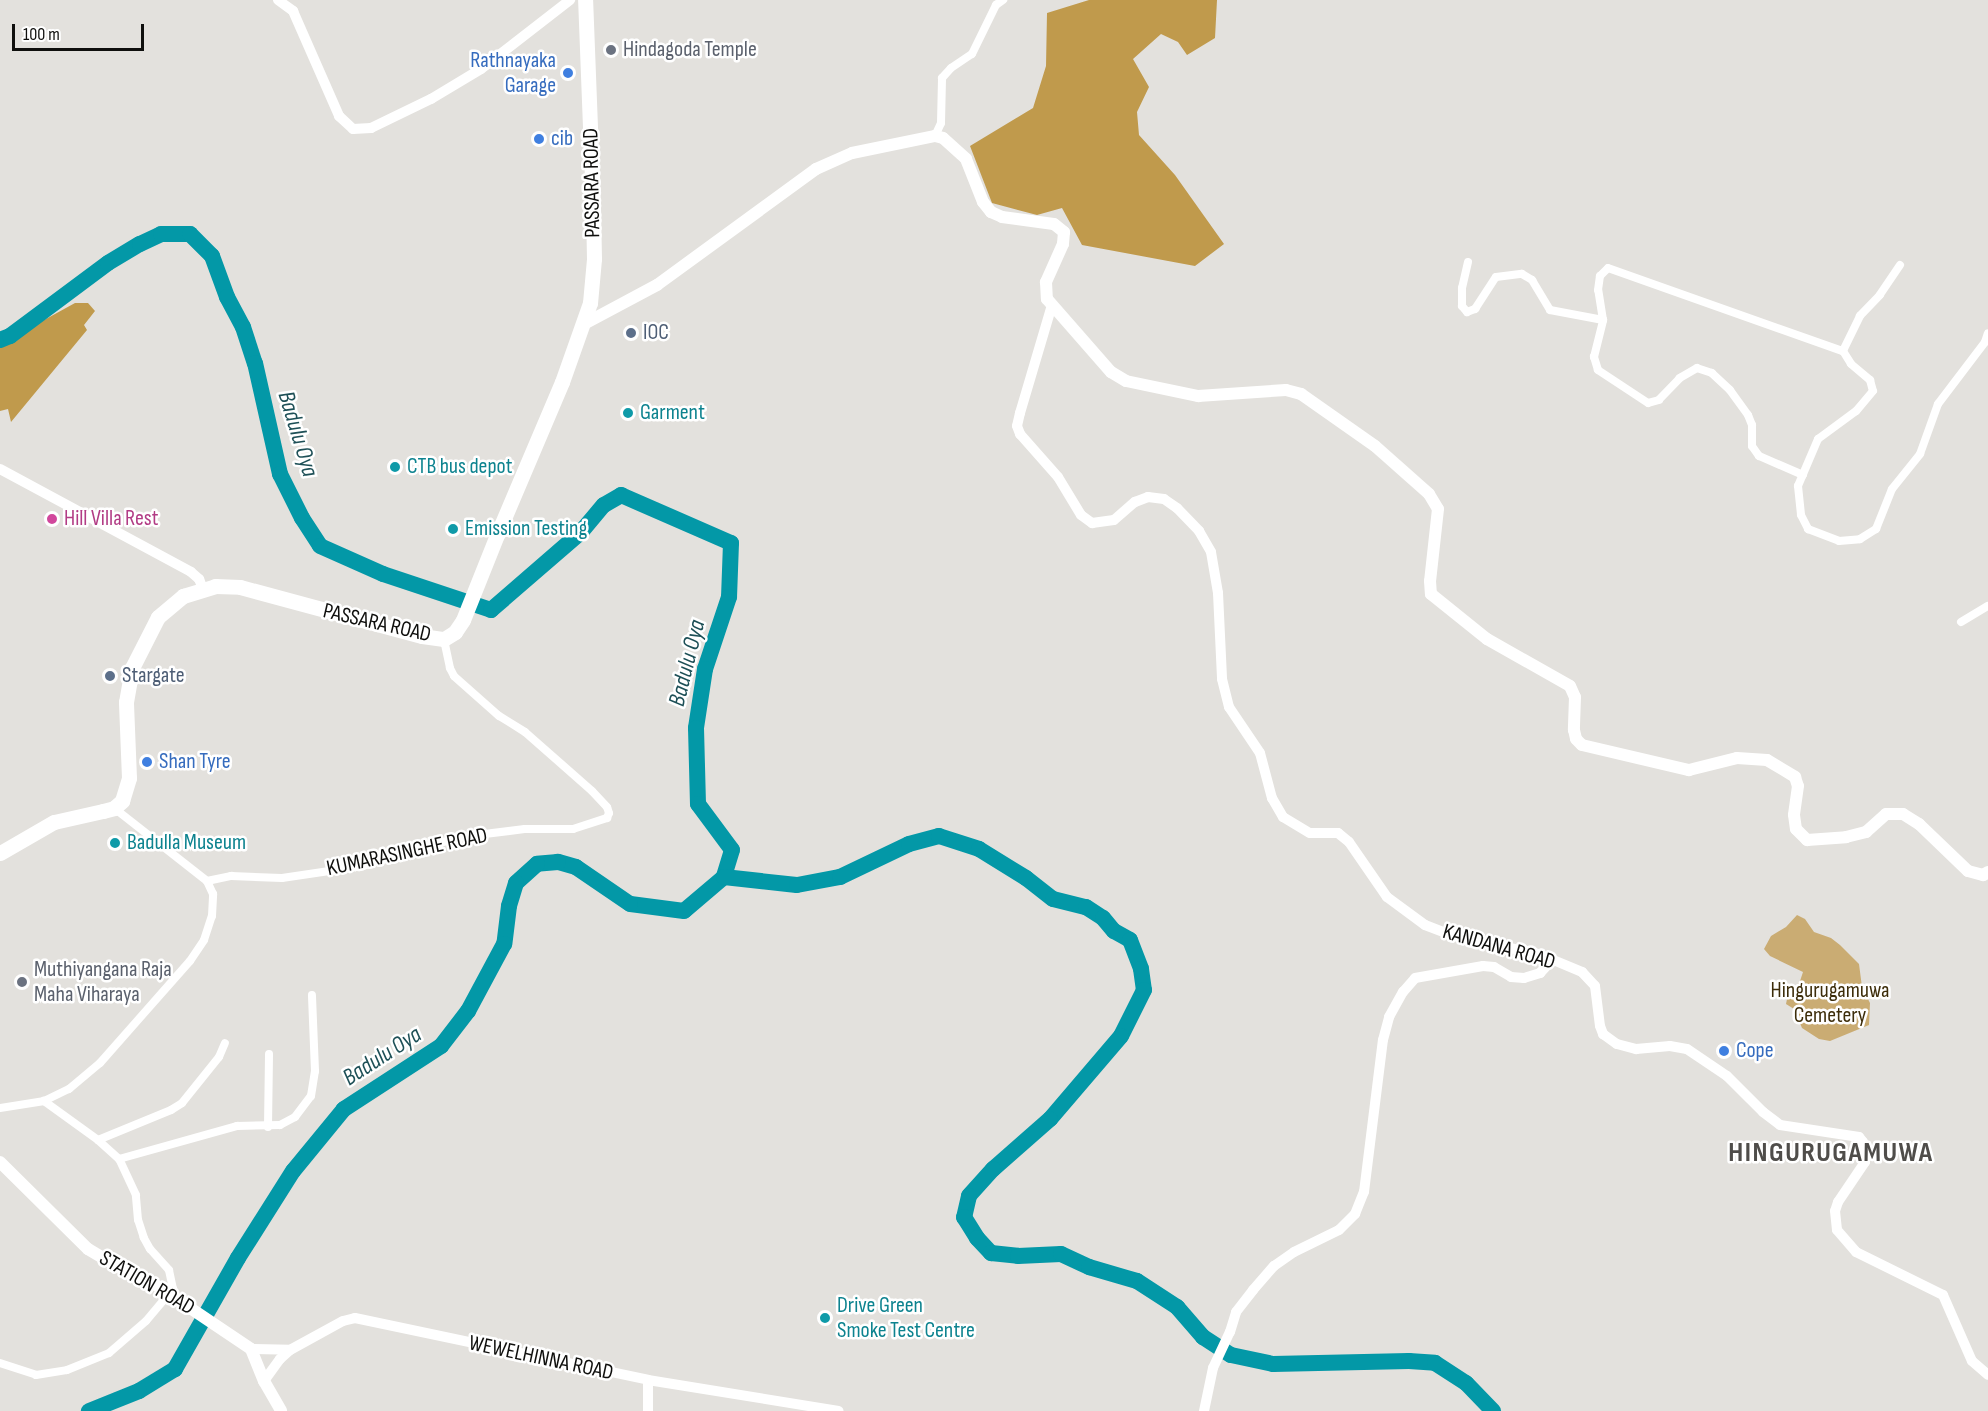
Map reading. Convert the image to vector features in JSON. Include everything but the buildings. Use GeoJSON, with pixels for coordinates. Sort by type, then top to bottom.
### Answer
{"type":"FeatureCollection","features":[{"type":"Feature","properties":{"kind":"highway","name":"PASSARA ROAD"},"geometry":{"type":"LineString","coordinates":[[114,808],[122,801],[128,786],[126,702],[136,658],[152,627],[169,606],[183,596],[223,585],[251,589],[422,636],[444,639],[455,632],[463,620],[496,535],[559,391],[584,324],[592,293],[594,259],[585,0]]}},
{"type":"Feature","properties":{"kind":"highway"},"geometry":{"type":"LineString","coordinates":[[0,853],[54,822],[114,808]]}},
{"type":"Feature","properties":{"kind":"main road"},"geometry":{"type":"LineString","coordinates":[[584,324],[657,285],[816,169],[852,153],[935,136],[951,142],[966,159],[983,202],[991,212],[1002,217],[1054,224],[1064,232],[1063,244],[1046,282],[1047,298],[1111,372],[1126,381],[1198,396],[1292,391],[1308,398],[1375,446],[1436,503],[1438,513],[1430,581],[1431,594],[1487,639],[1570,686],[1575,697],[1574,730],[1576,738],[1582,745],[1689,770],[1737,758],[1767,760],[1795,777],[1798,786],[1794,803],[1796,829],[1807,840],[1846,837],[1866,832],[1886,814],[1903,814],[1919,824],[1968,871],[1983,874],[1988,872]]}},
{"type":"Feature","properties":{"kind":"main road","name":"STATION ROAD"},"geometry":{"type":"LineString","coordinates":[[0,1162],[88,1249],[173,1296],[251,1348]]}},
{"type":"Feature","properties":{"kind":"main road"},"geometry":{"type":"LineString","coordinates":[[251,1348],[264,1381],[281,1411]]}},
{"type":"Feature","properties":{"kind":"street"},"geometry":{"type":"LineString","coordinates":[[278,0],[293,11],[339,116],[353,129],[371,128],[431,99],[481,69],[570,0]]}},
{"type":"Feature","properties":{"kind":"street"},"geometry":{"type":"LineString","coordinates":[[935,136],[941,123],[942,78],[951,68],[972,54],[996,5],[1003,0]]}},
{"type":"Feature","properties":{"kind":"street"},"geometry":{"type":"LineString","coordinates":[[1468,262],[1462,288],[1462,306],[1467,312],[1475,309],[1496,277],[1522,274],[1533,280],[1550,310],[1603,320]]}},
{"type":"Feature","properties":{"kind":"street"},"geometry":{"type":"LineString","coordinates":[[1843,351],[1860,316],[1880,295],[1900,265]]}},
{"type":"Feature","properties":{"kind":"street"},"geometry":{"type":"LineString","coordinates":[[1803,475],[1759,456],[1752,446],[1752,425],[1748,415],[1730,390],[1712,373],[1697,368],[1680,378],[1659,400],[1648,403],[1598,370],[1594,357],[1603,320],[1598,290],[1600,276],[1608,268],[1843,351],[1851,364],[1870,380],[1873,391],[1856,411],[1818,439],[1803,475],[1798,486],[1801,514],[1808,529],[1839,541],[1860,539],[1876,529],[1892,489],[1920,454],[1931,416],[1985,342],[1988,333]]}},
{"type":"Feature","properties":{"kind":"street","name":"KANDANA ROAD"},"geometry":{"type":"LineString","coordinates":[[1052,305],[1020,413],[1017,426],[1020,434],[1058,477],[1081,515],[1092,523],[1114,520],[1135,502],[1148,497],[1164,499],[1178,508],[1199,531],[1211,552],[1218,593],[1222,679],[1229,707],[1260,753],[1272,798],[1283,817],[1310,833],[1338,833],[1349,842],[1387,897],[1425,925],[1454,936],[1552,960],[1582,972],[1595,986],[1603,1034],[1617,1044],[1636,1049],[1670,1046],[1687,1049],[1726,1076],[1762,1112],[1780,1125],[1859,1137],[1863,1142],[1864,1162],[1838,1202],[1835,1211],[1837,1230],[1856,1252],[1943,1295],[1972,1361],[1988,1375]]}},
{"type":"Feature","properties":{"kind":"street"},"geometry":{"type":"LineString","coordinates":[[0,469],[191,572],[199,579],[203,589]]}},
{"type":"Feature","properties":{"kind":"street"},"geometry":{"type":"LineString","coordinates":[[1961,622],[1988,606]]}},
{"type":"Feature","properties":{"kind":"street","name":"KUMARASINGHE ROAD"},"geometry":{"type":"LineString","coordinates":[[207,881],[231,876],[282,878],[363,866],[460,837],[525,829],[573,829],[607,818],[609,813],[607,807],[592,791],[525,732],[499,716],[454,676],[444,639]]}},
{"type":"Feature","properties":{"kind":"street"},"geometry":{"type":"LineString","coordinates":[[0,1108],[44,1101],[69,1089],[100,1063],[190,961],[204,940],[212,916],[213,894],[207,881],[114,808]]}},
{"type":"Feature","properties":{"kind":"street"},"geometry":{"type":"LineString","coordinates":[[1204,1411],[1213,1368],[1230,1332],[1236,1312],[1274,1266],[1294,1252],[1339,1230],[1355,1214],[1366,1181],[1383,1040],[1389,1017],[1403,992],[1415,978],[1483,966],[1494,967],[1511,977],[1524,978],[1540,973],[1552,960]]}},
{"type":"Feature","properties":{"kind":"street"},"geometry":{"type":"LineString","coordinates":[[119,1160],[237,1125],[268,1127],[280,1125],[295,1117],[311,1096],[315,1071],[312,995]]}},
{"type":"Feature","properties":{"kind":"street"},"geometry":{"type":"LineString","coordinates":[[98,1140],[171,1110],[182,1103],[219,1057],[225,1043]]}},
{"type":"Feature","properties":{"kind":"street"},"geometry":{"type":"LineString","coordinates":[[268,1127],[269,1054]]}},
{"type":"Feature","properties":{"kind":"street"},"geometry":{"type":"LineString","coordinates":[[0,1363],[36,1375],[67,1370],[109,1353],[173,1296],[171,1275],[144,1238],[138,1220],[136,1195],[119,1160],[98,1140],[44,1101]]}},
{"type":"Feature","properties":{"kind":"street","name":"WEWELHINNA ROAD"},"geometry":{"type":"LineString","coordinates":[[290,1350],[343,1321],[355,1318],[648,1380],[839,1411]]}},
{"type":"Feature","properties":{"kind":"street"},"geometry":{"type":"LineString","coordinates":[[251,1348],[290,1350]]}},
{"type":"Feature","properties":{"kind":"street"},"geometry":{"type":"LineString","coordinates":[[264,1381],[280,1359],[290,1350]]}},
{"type":"Feature","properties":{"kind":"street"},"geometry":{"type":"LineString","coordinates":[[648,1380],[648,1411]]}},
{"type":"Feature","properties":{"kind":"green space","name":"Hingurugamuwa Cemetery"},"geometry":{"type":"Polygon","coordinates":[[[1797,915],[1805,919],[1814,932],[1831,938],[1840,945],[1859,964],[1862,987],[1870,1003],[1869,1025],[1830,1041],[1819,1039],[1802,1028],[1794,1009],[1786,1004],[1803,972],[1770,956],[1764,949],[1771,936],[1786,927],[1797,915]]]}},
{"type":"Feature","properties":{"kind":"shaded area"},"geometry":{"type":"Polygon","coordinates":[[[1089,0],[1217,0],[1215,38],[1187,55],[1178,42],[1161,34],[1133,59],[1149,87],[1137,112],[1139,135],[1175,175],[1224,244],[1195,266],[1082,245],[1062,208],[1037,215],[992,203],[970,146],[1033,108],[1046,66],[1047,13],[1089,0]]]}},
{"type":"Feature","properties":{"kind":"shaded area"},"geometry":{"type":"Polygon","coordinates":[[[75,303],[88,303],[95,311],[84,325],[87,330],[11,422],[8,409],[0,411],[0,347],[13,342],[35,325],[75,303]]]}},
{"type":"Feature","properties":{"kind":"waterway","name":"Badulu Oya"},"geometry":{"type":"LineString","coordinates":[[0,340],[10,336],[108,263],[140,244],[161,234],[190,234],[212,256],[227,297],[243,327],[255,363],[280,474],[302,518],[320,546],[383,574],[491,610],[581,532],[604,505],[621,495],[731,543],[729,597],[705,669],[696,728],[698,804],[732,850],[724,877],[684,911],[630,904],[576,867],[558,862],[537,864],[516,883],[509,906],[504,944],[468,1011],[441,1046],[344,1109],[293,1171],[238,1258],[175,1369],[139,1391],[89,1411]]}},
{"type":"Feature","properties":{"kind":"waterway"},"geometry":{"type":"LineString","coordinates":[[724,877],[797,885],[840,877],[909,844],[939,836],[979,849],[1026,878],[1053,899],[1086,907],[1103,918],[1114,931],[1130,940],[1141,969],[1144,990],[1121,1036],[1050,1119],[993,1169],[969,1196],[964,1217],[977,1238],[991,1253],[1018,1256],[1061,1254],[1089,1267],[1137,1281],[1177,1307],[1203,1337],[1231,1355],[1273,1364],[1409,1361],[1435,1363],[1466,1383],[1493,1411]]}},
{"type":"Feature","properties":{"kind":"place","name":"Hindagoda Temple"},"geometry":{"type":"Point","coordinates":[611,50]}},
{"type":"Feature","properties":{"kind":"place","name":"Rathnayaka Garage"},"geometry":{"type":"Point","coordinates":[568,73]}},
{"type":"Feature","properties":{"kind":"place","name":"cib"},"geometry":{"type":"Point","coordinates":[539,139]}},
{"type":"Feature","properties":{"kind":"place","name":"IOC"},"geometry":{"type":"Point","coordinates":[631,333]}},
{"type":"Feature","properties":{"kind":"place","name":"Garment"},"geometry":{"type":"Point","coordinates":[628,413]}},
{"type":"Feature","properties":{"kind":"place","name":"CTB bus depot"},"geometry":{"type":"Point","coordinates":[395,467]}},
{"type":"Feature","properties":{"kind":"place","name":"Hill Villa Rest"},"geometry":{"type":"Point","coordinates":[52,519]}},
{"type":"Feature","properties":{"kind":"place","name":"Emission Testing"},"geometry":{"type":"Point","coordinates":[453,529]}},
{"type":"Feature","properties":{"kind":"place","name":"Stargate"},"geometry":{"type":"Point","coordinates":[110,676]}},
{"type":"Feature","properties":{"kind":"place","name":"Shan Tyre"},"geometry":{"type":"Point","coordinates":[147,762]}},
{"type":"Feature","properties":{"kind":"place","name":"Badulla Museum"},"geometry":{"type":"Point","coordinates":[115,843]}},
{"type":"Feature","properties":{"kind":"place","name":"Muthiyangana Raja Maha Viharaya"},"geometry":{"type":"Point","coordinates":[22,982]}},
{"type":"Feature","properties":{"kind":"place","name":"Cope"},"geometry":{"type":"Point","coordinates":[1724,1051]}},
{"type":"Feature","properties":{"kind":"place","name":"Drive Green Smoke Test Centre"},"geometry":{"type":"Point","coordinates":[825,1318]}},
{"type":"Feature","properties":{"kind":"district","name":"HINGURUGAMUWA"},"geometry":{"type":"Point","coordinates":[1831,1153]}}]}
